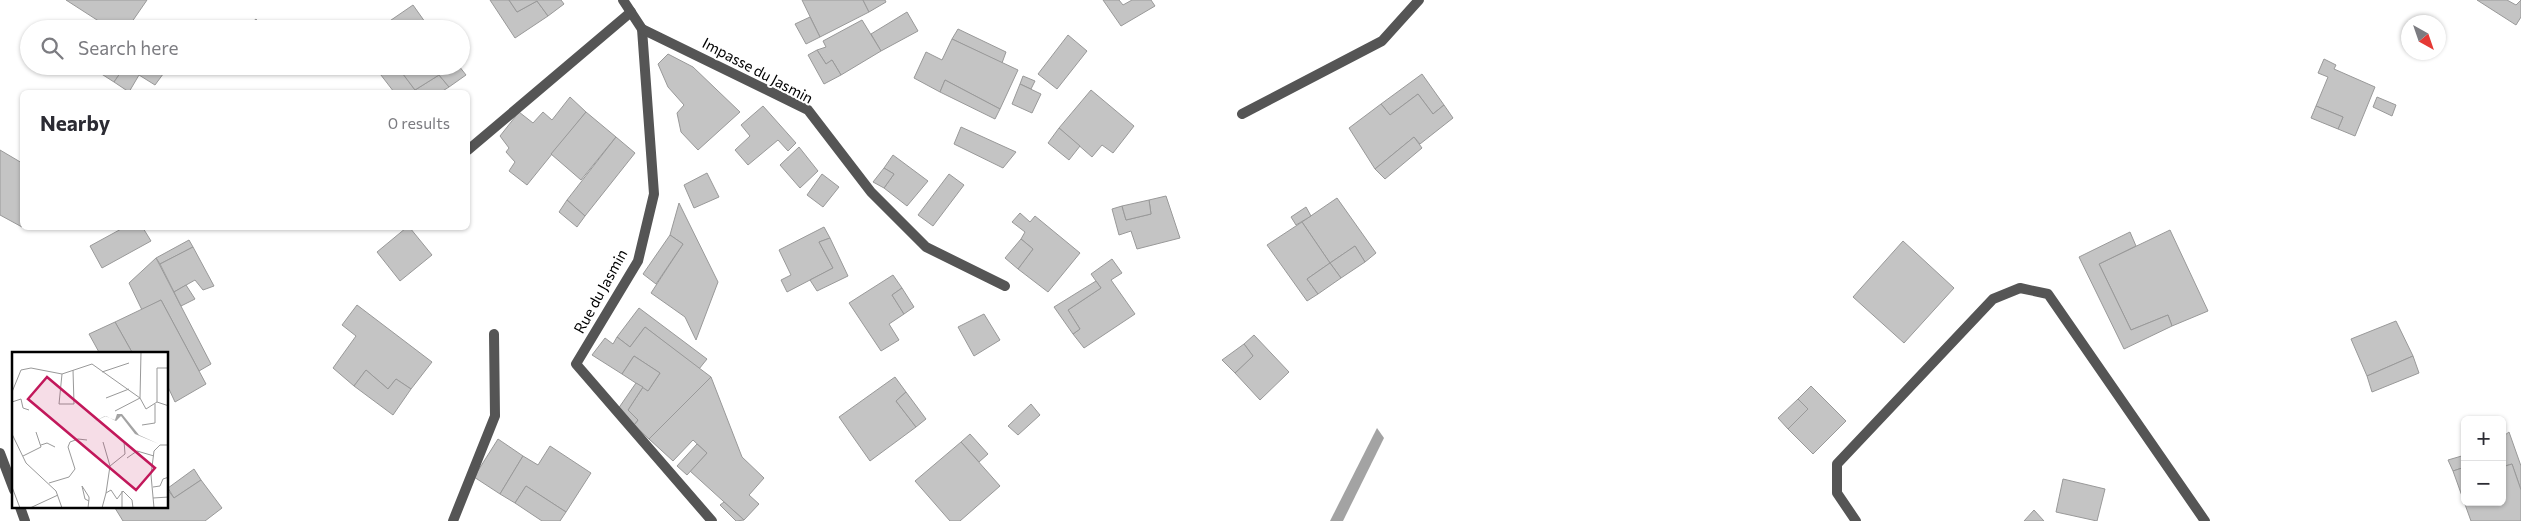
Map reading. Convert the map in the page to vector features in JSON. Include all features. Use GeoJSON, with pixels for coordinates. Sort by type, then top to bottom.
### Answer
{"type":"FeatureCollection","features":[{"type":"Feature","properties":{"kind":"street","name":"Rue du Jasmin"},"geometry":{"type":"LineString","coordinates":[[623,0],[642,29],[654,194],[638,261],[576,364],[712,521]]}},
{"type":"Feature","properties":{"kind":"street"},"geometry":{"type":"LineString","coordinates":[[1242,114],[1382,41],[1419,0]]}},
{"type":"Feature","properties":{"kind":"street"},"geometry":{"type":"LineString","coordinates":[[470,148],[631,12]]}},
{"type":"Feature","properties":{"kind":"street","name":"Impasse du Jasmin"},"geometry":{"type":"LineString","coordinates":[[642,29],[808,110],[871,192],[926,247],[1004,286]]}},
{"type":"Feature","properties":{"kind":"street"},"geometry":{"type":"LineString","coordinates":[[1856,521],[1837,493],[1837,464],[1993,299],[2020,288],[2048,294],[2205,521]]}},
{"type":"Feature","properties":{"kind":"street"},"geometry":{"type":"LineString","coordinates":[[453,521],[495,416],[494,334]]}},
{"type":"Feature","properties":{"kind":"street"},"geometry":{"type":"LineString","coordinates":[[0,453],[12,485]]}},
{"type":"Feature","properties":{"kind":"street"},"geometry":{"type":"LineString","coordinates":[[20,508],[26,521]]}},
{"type":"Feature","properties":{"kind":"shaded area"},"geometry":{"type":"Polygon","coordinates":[[[1377,428],[1384,438],[1343,521],[1330,521],[1377,428]]]}},
{"type":"Feature","properties":{"kind":"building"},"geometry":{"type":"Polygon","coordinates":[[[66,0],[147,0],[133,20],[97,20],[66,0]]]}},
{"type":"Feature","properties":{"kind":"building"},"geometry":{"type":"Polygon","coordinates":[[[490,0],[509,0],[517,12],[537,1],[548,16],[515,38],[490,0]]]}},
{"type":"Feature","properties":{"kind":"building"},"geometry":{"type":"Polygon","coordinates":[[[509,0],[561,0],[564,4],[548,16],[537,1],[517,12],[509,0]]]}},
{"type":"Feature","properties":{"kind":"building"},"geometry":{"type":"Polygon","coordinates":[[[802,0],[863,0],[869,12],[820,37],[802,0]]]}},
{"type":"Feature","properties":{"kind":"building"},"geometry":{"type":"Polygon","coordinates":[[[863,0],[885,0],[886,2],[869,12],[863,0]]]}},
{"type":"Feature","properties":{"kind":"building"},"geometry":{"type":"Polygon","coordinates":[[[1103,0],[1119,0],[1123,5],[1132,0],[1151,0],[1155,6],[1121,26],[1103,0]]]}},
{"type":"Feature","properties":{"kind":"building"},"geometry":{"type":"Polygon","coordinates":[[[2477,0],[2507,0],[2516,5],[2521,0],[2521,17],[2516,25],[2477,0]]]}},
{"type":"Feature","properties":{"kind":"building"},"geometry":{"type":"Polygon","coordinates":[[[413,5],[424,20],[391,20],[413,5]]]}},
{"type":"Feature","properties":{"kind":"building"},"geometry":{"type":"Polygon","coordinates":[[[907,12],[918,31],[881,51],[871,34],[907,12]]]}},
{"type":"Feature","properties":{"kind":"building"},"geometry":{"type":"Polygon","coordinates":[[[810,17],[820,37],[806,44],[795,24],[810,17]]]}},
{"type":"Feature","properties":{"kind":"building"},"geometry":{"type":"Polygon","coordinates":[[[862,20],[881,51],[841,75],[832,60],[826,64],[817,50],[826,47],[823,41],[862,20]]]}},
{"type":"Feature","properties":{"kind":"building"},"geometry":{"type":"Polygon","coordinates":[[[958,29],[1006,52],[1002,63],[952,39],[958,29]]]}},
{"type":"Feature","properties":{"kind":"building"},"geometry":{"type":"Polygon","coordinates":[[[1068,35],[1087,51],[1057,89],[1038,74],[1068,35]]]}},
{"type":"Feature","properties":{"kind":"building"},"geometry":{"type":"Polygon","coordinates":[[[952,39],[1018,70],[1000,109],[945,80],[940,92],[914,78],[926,52],[942,60],[952,39]]]}},
{"type":"Feature","properties":{"kind":"building"},"geometry":{"type":"Polygon","coordinates":[[[817,50],[826,64],[832,60],[841,75],[824,84],[808,55],[817,50]]]}},
{"type":"Feature","properties":{"kind":"building"},"geometry":{"type":"Polygon","coordinates":[[[668,54],[693,67],[740,112],[698,150],[681,132],[677,113],[684,105],[668,87],[658,64],[668,54]]]}},
{"type":"Feature","properties":{"kind":"building"},"geometry":{"type":"Polygon","coordinates":[[[2324,59],[2336,65],[2334,69],[2375,87],[2355,136],[2338,129],[2343,117],[2316,106],[2328,77],[2318,73],[2324,59]]]}},
{"type":"Feature","properties":{"kind":"building"},"geometry":{"type":"Polygon","coordinates":[[[1422,74],[1444,105],[1433,114],[1418,94],[1390,115],[1381,104],[1422,74]]]}},
{"type":"Feature","properties":{"kind":"building"},"geometry":{"type":"Polygon","coordinates":[[[103,75],[119,75],[114,82],[103,75]]]}},
{"type":"Feature","properties":{"kind":"building"},"geometry":{"type":"Polygon","coordinates":[[[119,75],[139,75],[130,90],[126,90],[114,82],[119,75]]]}},
{"type":"Feature","properties":{"kind":"building"},"geometry":{"type":"Polygon","coordinates":[[[139,75],[162,75],[155,85],[139,75]]]}},
{"type":"Feature","properties":{"kind":"building"},"geometry":{"type":"Polygon","coordinates":[[[381,75],[404,75],[415,90],[392,90],[381,75]]]}},
{"type":"Feature","properties":{"kind":"building"},"geometry":{"type":"Polygon","coordinates":[[[404,75],[439,75],[415,90],[404,75]]]}},
{"type":"Feature","properties":{"kind":"building"},"geometry":{"type":"Polygon","coordinates":[[[439,75],[449,87],[444,90],[415,90],[439,75]]]}},
{"type":"Feature","properties":{"kind":"building"},"geometry":{"type":"Polygon","coordinates":[[[439,75],[466,75],[449,87],[439,75]]]}},
{"type":"Feature","properties":{"kind":"building"},"geometry":{"type":"Polygon","coordinates":[[[1023,76],[1035,81],[1031,89],[1020,84],[1023,76]]]}},
{"type":"Feature","properties":{"kind":"building"},"geometry":{"type":"Polygon","coordinates":[[[945,80],[1000,109],[995,119],[940,92],[945,80]]]}},
{"type":"Feature","properties":{"kind":"building"},"geometry":{"type":"Polygon","coordinates":[[[1020,84],[1041,94],[1032,113],[1012,104],[1020,84]]]}},
{"type":"Feature","properties":{"kind":"building"},"geometry":{"type":"Polygon","coordinates":[[[1091,90],[1134,126],[1113,153],[1102,145],[1092,157],[1059,128],[1091,90]]]}},
{"type":"Feature","properties":{"kind":"building"},"geometry":{"type":"Polygon","coordinates":[[[1418,94],[1433,114],[1444,105],[1453,118],[1420,144],[1414,137],[1375,169],[1349,128],[1381,104],[1390,115],[1418,94]]]}},
{"type":"Feature","properties":{"kind":"building"},"geometry":{"type":"Polygon","coordinates":[[[570,97],[586,112],[527,185],[509,171],[515,162],[506,152],[509,148],[500,136],[519,112],[533,123],[543,112],[552,120],[570,97]]]}},
{"type":"Feature","properties":{"kind":"building"},"geometry":{"type":"Polygon","coordinates":[[[2377,97],[2396,105],[2392,116],[2373,107],[2377,97]]]}},
{"type":"Feature","properties":{"kind":"building"},"geometry":{"type":"Polygon","coordinates":[[[763,106],[796,143],[788,151],[778,140],[748,165],[735,150],[750,136],[741,125],[763,106]]]}},
{"type":"Feature","properties":{"kind":"building"},"geometry":{"type":"Polygon","coordinates":[[[2316,106],[2343,117],[2338,129],[2311,118],[2316,106]]]}},
{"type":"Feature","properties":{"kind":"building"},"geometry":{"type":"Polygon","coordinates":[[[586,112],[616,137],[581,180],[551,154],[586,112]]]}},
{"type":"Feature","properties":{"kind":"building"},"geometry":{"type":"Polygon","coordinates":[[[961,127],[1016,152],[1003,168],[954,144],[961,127]]]}},
{"type":"Feature","properties":{"kind":"building"},"geometry":{"type":"Polygon","coordinates":[[[1059,128],[1080,146],[1069,160],[1048,143],[1059,128]]]}},
{"type":"Feature","properties":{"kind":"building"},"geometry":{"type":"Polygon","coordinates":[[[616,137],[635,153],[585,216],[567,200],[616,137]]]}},
{"type":"Feature","properties":{"kind":"building"},"geometry":{"type":"Polygon","coordinates":[[[1414,137],[1422,148],[1385,179],[1375,169],[1414,137]]]}},
{"type":"Feature","properties":{"kind":"building"},"geometry":{"type":"Polygon","coordinates":[[[799,147],[818,171],[800,188],[780,165],[799,147]]]}},
{"type":"Feature","properties":{"kind":"building"},"geometry":{"type":"Polygon","coordinates":[[[0,150],[20,162],[20,226],[0,215],[0,150]]]}},
{"type":"Feature","properties":{"kind":"building"},"geometry":{"type":"Polygon","coordinates":[[[893,155],[928,181],[907,206],[884,188],[894,174],[884,168],[893,155]]]}},
{"type":"Feature","properties":{"kind":"building"},"geometry":{"type":"Polygon","coordinates":[[[884,168],[894,174],[884,188],[873,182],[884,168]]]}},
{"type":"Feature","properties":{"kind":"building"},"geometry":{"type":"Polygon","coordinates":[[[707,173],[719,197],[694,208],[684,185],[707,173]]]}},
{"type":"Feature","properties":{"kind":"building"},"geometry":{"type":"Polygon","coordinates":[[[822,174],[839,187],[823,207],[807,195],[822,174]]]}},
{"type":"Feature","properties":{"kind":"building"},"geometry":{"type":"Polygon","coordinates":[[[949,174],[964,185],[933,226],[918,215],[949,174]]]}},
{"type":"Feature","properties":{"kind":"building"},"geometry":{"type":"Polygon","coordinates":[[[1166,196],[1180,238],[1137,249],[1131,231],[1119,235],[1112,209],[1122,206],[1126,220],[1151,214],[1149,200],[1166,196]]]}},
{"type":"Feature","properties":{"kind":"building"},"geometry":{"type":"Polygon","coordinates":[[[1337,198],[1376,253],[1365,262],[1355,246],[1330,263],[1302,222],[1337,198]]]}},
{"type":"Feature","properties":{"kind":"building"},"geometry":{"type":"Polygon","coordinates":[[[567,200],[585,216],[577,227],[559,212],[567,200]]]}},
{"type":"Feature","properties":{"kind":"building"},"geometry":{"type":"Polygon","coordinates":[[[1149,200],[1151,214],[1126,220],[1122,206],[1149,200]]]}},
{"type":"Feature","properties":{"kind":"building"},"geometry":{"type":"Polygon","coordinates":[[[679,203],[718,282],[696,340],[685,317],[651,293],[683,244],[670,235],[679,203]]]}},
{"type":"Feature","properties":{"kind":"building"},"geometry":{"type":"Polygon","coordinates":[[[1306,207],[1311,216],[1296,225],[1291,217],[1306,207]]]}},
{"type":"Feature","properties":{"kind":"building"},"geometry":{"type":"Polygon","coordinates":[[[1020,213],[1030,222],[1035,216],[1080,253],[1048,292],[1018,269],[1033,249],[1021,239],[1025,232],[1012,222],[1020,213]]]}},
{"type":"Feature","properties":{"kind":"building"},"geometry":{"type":"Polygon","coordinates":[[[1302,222],[1330,263],[1307,279],[1318,294],[1307,301],[1267,245],[1302,222]]]}},
{"type":"Feature","properties":{"kind":"building"},"geometry":{"type":"Polygon","coordinates":[[[824,227],[830,238],[819,242],[833,268],[787,292],[781,280],[791,275],[779,250],[824,227]]]}},
{"type":"Feature","properties":{"kind":"building"},"geometry":{"type":"Polygon","coordinates":[[[119,230],[144,230],[151,241],[102,268],[90,246],[119,230]]]}},
{"type":"Feature","properties":{"kind":"building"},"geometry":{"type":"Polygon","coordinates":[[[404,230],[412,230],[432,255],[400,281],[377,252],[404,230]]]}},
{"type":"Feature","properties":{"kind":"building"},"geometry":{"type":"Polygon","coordinates":[[[2170,230],[2208,311],[2172,326],[2168,315],[2131,330],[2099,264],[2170,230]]]}},
{"type":"Feature","properties":{"kind":"building"},"geometry":{"type":"Polygon","coordinates":[[[2130,232],[2136,246],[2099,264],[2131,330],[2168,315],[2172,326],[2124,349],[2079,257],[2130,232]]]}},
{"type":"Feature","properties":{"kind":"building"},"geometry":{"type":"Polygon","coordinates":[[[670,235],[683,244],[656,284],[643,274],[670,235]]]}},
{"type":"Feature","properties":{"kind":"building"},"geometry":{"type":"Polygon","coordinates":[[[830,238],[848,276],[817,291],[810,280],[833,268],[819,242],[830,238]]]}},
{"type":"Feature","properties":{"kind":"building"},"geometry":{"type":"Polygon","coordinates":[[[1021,239],[1033,249],[1018,269],[1005,258],[1021,239]]]}},
{"type":"Feature","properties":{"kind":"building"},"geometry":{"type":"Polygon","coordinates":[[[189,240],[193,247],[160,264],[156,258],[189,240]]]}},
{"type":"Feature","properties":{"kind":"building"},"geometry":{"type":"Polygon","coordinates":[[[1903,241],[1954,288],[1904,343],[1853,297],[1903,241]]]}},
{"type":"Feature","properties":{"kind":"building"},"geometry":{"type":"Polygon","coordinates":[[[1355,246],[1365,262],[1341,278],[1330,263],[1355,246]]]}},
{"type":"Feature","properties":{"kind":"building"},"geometry":{"type":"Polygon","coordinates":[[[193,247],[214,286],[203,290],[195,280],[174,292],[160,264],[193,247]]]}},
{"type":"Feature","properties":{"kind":"building"},"geometry":{"type":"Polygon","coordinates":[[[156,258],[211,364],[199,371],[161,300],[142,310],[129,283],[156,258]]]}},
{"type":"Feature","properties":{"kind":"building"},"geometry":{"type":"Polygon","coordinates":[[[1112,259],[1122,273],[1111,280],[1135,314],[1084,348],[1073,334],[1080,329],[1068,310],[1101,288],[1091,274],[1112,259]]]}},
{"type":"Feature","properties":{"kind":"building"},"geometry":{"type":"Polygon","coordinates":[[[1330,263],[1341,278],[1318,294],[1307,279],[1330,263]]]}},
{"type":"Feature","properties":{"kind":"building"},"geometry":{"type":"Polygon","coordinates":[[[893,275],[902,288],[892,295],[904,314],[889,324],[899,340],[881,351],[849,303],[893,275]]]}},
{"type":"Feature","properties":{"kind":"building"},"geometry":{"type":"Polygon","coordinates":[[[1096,281],[1101,288],[1068,310],[1080,329],[1073,334],[1054,307],[1096,281]]]}},
{"type":"Feature","properties":{"kind":"building"},"geometry":{"type":"Polygon","coordinates":[[[186,285],[195,299],[181,306],[174,292],[186,285]]]}},
{"type":"Feature","properties":{"kind":"building"},"geometry":{"type":"Polygon","coordinates":[[[902,288],[914,307],[904,314],[892,295],[902,288]]]}},
{"type":"Feature","properties":{"kind":"building"},"geometry":{"type":"Polygon","coordinates":[[[161,300],[206,384],[175,402],[169,389],[169,352],[132,352],[115,322],[161,300]]]}},
{"type":"Feature","properties":{"kind":"building"},"geometry":{"type":"Polygon","coordinates":[[[357,305],[432,362],[411,389],[396,379],[388,389],[366,370],[354,386],[333,368],[356,336],[342,325],[357,305]]]}},
{"type":"Feature","properties":{"kind":"building"},"geometry":{"type":"Polygon","coordinates":[[[639,308],[707,359],[699,369],[645,327],[630,347],[617,337],[639,308]]]}},
{"type":"Feature","properties":{"kind":"building"},"geometry":{"type":"Polygon","coordinates":[[[984,314],[1000,340],[974,356],[958,327],[984,314]]]}},
{"type":"Feature","properties":{"kind":"building"},"geometry":{"type":"Polygon","coordinates":[[[2396,321],[2413,356],[2367,376],[2351,339],[2396,321]]]}},
{"type":"Feature","properties":{"kind":"building"},"geometry":{"type":"Polygon","coordinates":[[[115,322],[132,352],[99,352],[89,334],[115,322]]]}},
{"type":"Feature","properties":{"kind":"building"},"geometry":{"type":"Polygon","coordinates":[[[645,327],[711,377],[649,439],[634,425],[638,420],[628,410],[643,387],[648,391],[660,373],[634,356],[622,374],[592,355],[605,338],[613,344],[617,337],[630,347],[645,327]]]}},
{"type":"Feature","properties":{"kind":"building"},"geometry":{"type":"Polygon","coordinates":[[[1254,335],[1289,372],[1260,400],[1235,373],[1253,356],[1244,344],[1254,335]]]}},
{"type":"Feature","properties":{"kind":"building"},"geometry":{"type":"Polygon","coordinates":[[[1244,344],[1253,356],[1235,373],[1222,360],[1244,344]]]}},
{"type":"Feature","properties":{"kind":"building"},"geometry":{"type":"Polygon","coordinates":[[[634,356],[660,373],[648,391],[622,374],[634,356]]]}},
{"type":"Feature","properties":{"kind":"building"},"geometry":{"type":"Polygon","coordinates":[[[2413,356],[2419,373],[2372,392],[2367,376],[2413,356]]]}},
{"type":"Feature","properties":{"kind":"building"},"geometry":{"type":"Polygon","coordinates":[[[366,370],[388,389],[396,379],[411,389],[393,415],[354,386],[366,370]]]}},
{"type":"Feature","properties":{"kind":"building"},"geometry":{"type":"Polygon","coordinates":[[[711,377],[742,457],[764,478],[749,495],[759,504],[744,520],[690,471],[707,453],[693,440],[673,461],[649,439],[711,377]]]}},
{"type":"Feature","properties":{"kind":"building"},"geometry":{"type":"Polygon","coordinates":[[[895,377],[906,392],[896,401],[916,427],[870,461],[839,417],[895,377]]]}},
{"type":"Feature","properties":{"kind":"building"},"geometry":{"type":"Polygon","coordinates":[[[636,383],[643,387],[628,410],[638,420],[634,425],[618,409],[636,383]]]}},
{"type":"Feature","properties":{"kind":"building"},"geometry":{"type":"Polygon","coordinates":[[[1811,386],[1846,421],[1813,454],[1788,429],[1808,409],[1798,399],[1811,386]]]}},
{"type":"Feature","properties":{"kind":"building"},"geometry":{"type":"Polygon","coordinates":[[[906,392],[926,419],[916,427],[896,401],[906,392]]]}},
{"type":"Feature","properties":{"kind":"building"},"geometry":{"type":"Polygon","coordinates":[[[1798,399],[1808,409],[1788,429],[1778,418],[1798,399]]]}},
{"type":"Feature","properties":{"kind":"building"},"geometry":{"type":"Polygon","coordinates":[[[1031,404],[1040,415],[1018,435],[1008,426],[1031,404]]]}},
{"type":"Feature","properties":{"kind":"building"},"geometry":{"type":"Polygon","coordinates":[[[2509,432],[2521,466],[2521,490],[2512,464],[2506,466],[2506,434],[2509,432]]]}},
{"type":"Feature","properties":{"kind":"building"},"geometry":{"type":"Polygon","coordinates":[[[970,434],[988,454],[979,462],[961,442],[970,434]]]}},
{"type":"Feature","properties":{"kind":"building"},"geometry":{"type":"Polygon","coordinates":[[[498,439],[523,456],[500,494],[474,477],[498,439]]]}},
{"type":"Feature","properties":{"kind":"building"},"geometry":{"type":"Polygon","coordinates":[[[961,442],[1000,486],[960,521],[950,521],[915,481],[961,442]]]}},
{"type":"Feature","properties":{"kind":"building"},"geometry":{"type":"Polygon","coordinates":[[[697,444],[707,453],[687,475],[677,466],[697,444]]]}},
{"type":"Feature","properties":{"kind":"building"},"geometry":{"type":"Polygon","coordinates":[[[550,446],[591,473],[566,512],[526,486],[515,503],[500,494],[523,456],[538,465],[550,446]]]}},
{"type":"Feature","properties":{"kind":"building"},"geometry":{"type":"Polygon","coordinates":[[[2461,456],[2461,468],[2453,471],[2448,460],[2461,456]]]}},
{"type":"Feature","properties":{"kind":"building"},"geometry":{"type":"Polygon","coordinates":[[[2512,464],[2521,490],[2521,521],[2471,521],[2466,506],[2506,506],[2506,466],[2512,464]]]}},
{"type":"Feature","properties":{"kind":"building"},"geometry":{"type":"Polygon","coordinates":[[[2461,468],[2461,493],[2453,471],[2461,468]]]}},
{"type":"Feature","properties":{"kind":"building"},"geometry":{"type":"Polygon","coordinates":[[[194,469],[201,480],[174,498],[169,487],[194,469]]]}},
{"type":"Feature","properties":{"kind":"building"},"geometry":{"type":"Polygon","coordinates":[[[2063,479],[2105,489],[2097,521],[2056,512],[2063,479]]]}},
{"type":"Feature","properties":{"kind":"building"},"geometry":{"type":"Polygon","coordinates":[[[201,480],[222,508],[205,521],[123,521],[115,508],[169,508],[169,491],[174,498],[201,480]]]}},
{"type":"Feature","properties":{"kind":"building"},"geometry":{"type":"Polygon","coordinates":[[[526,486],[566,512],[560,521],[542,521],[515,503],[526,486]]]}},
{"type":"Feature","properties":{"kind":"building"},"geometry":{"type":"Polygon","coordinates":[[[724,502],[744,520],[736,521],[720,505],[724,502]]]}},
{"type":"Feature","properties":{"kind":"building"},"geometry":{"type":"Polygon","coordinates":[[[2034,510],[2044,521],[2024,521],[2034,510]]]}}]}
